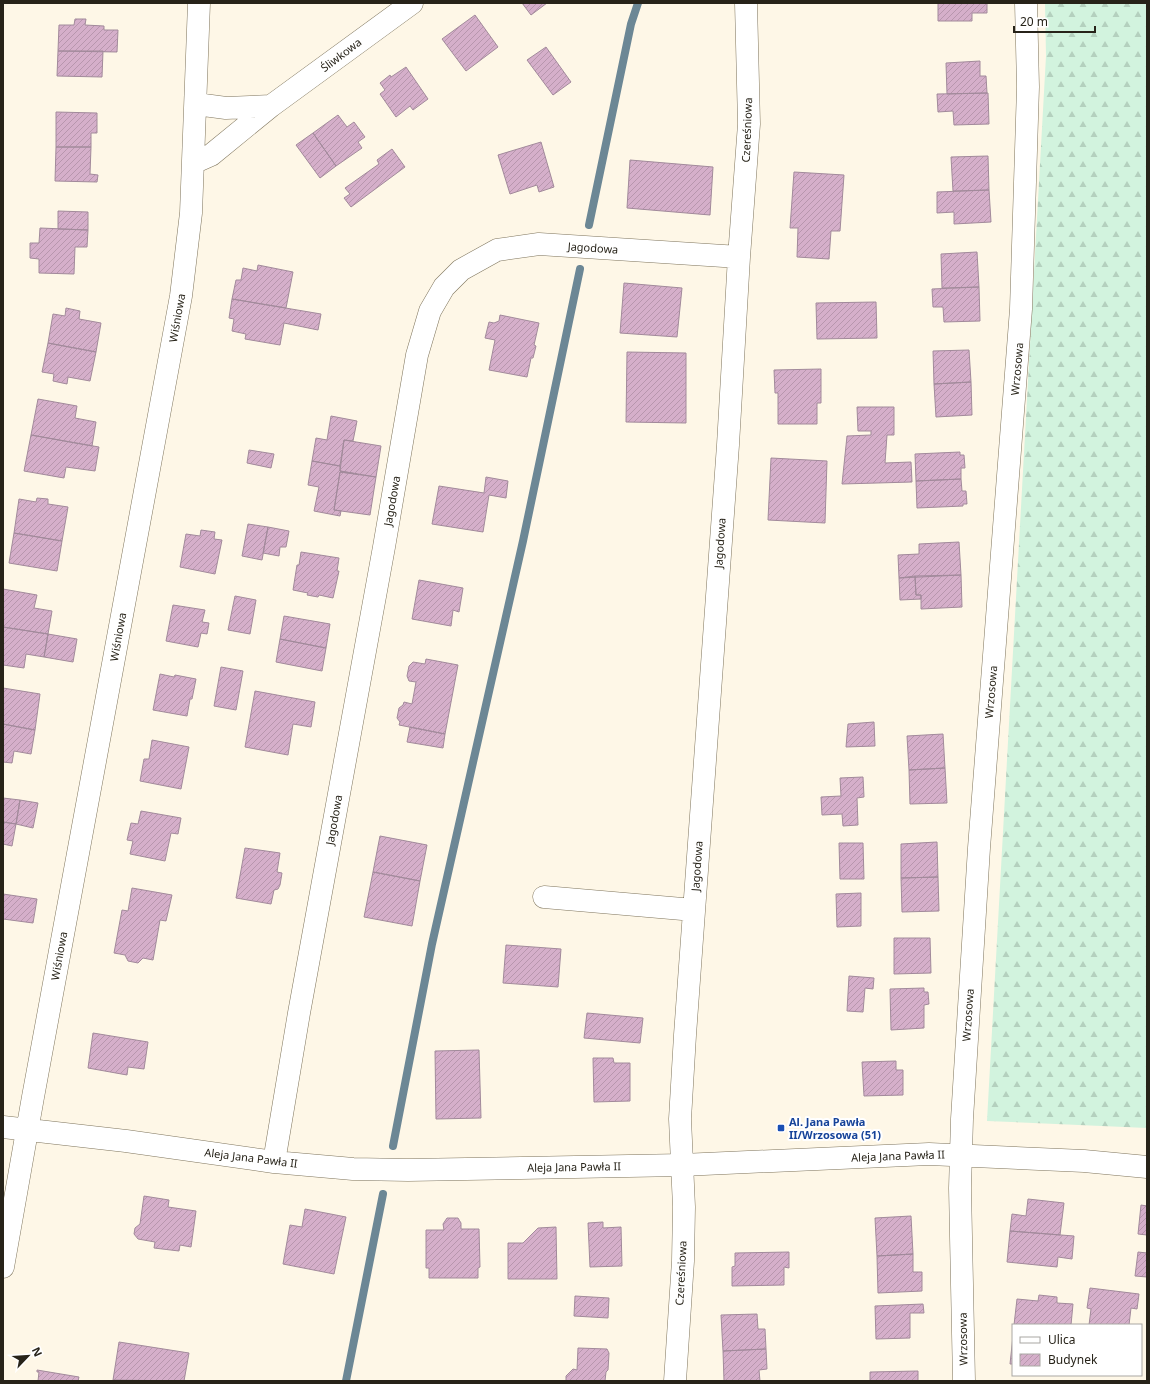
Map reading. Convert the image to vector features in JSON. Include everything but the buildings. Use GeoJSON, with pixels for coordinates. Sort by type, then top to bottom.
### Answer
{"type":"FeatureCollection","features":[{"type":"Feature","properties":{"kind":"street","name":"Wiśniowa"},"geometry":{"type":"LineString","coordinates":[[3,1267],[181,296],[191,213],[199,3]]}},
{"type":"Feature","properties":{"kind":"street","name":"Śliwkowa"},"geometry":{"type":"LineString","coordinates":[[193,163],[211,155],[271,106],[412,3]]}},
{"type":"Feature","properties":{"kind":"street","name":"Czereśniowa"},"geometry":{"type":"LineString","coordinates":[[738,256],[749,124],[746,3]]}},
{"type":"Feature","properties":{"kind":"street","name":"Wrzosowa"},"geometry":{"type":"LineString","coordinates":[[964,1381],[960,1196],[962,1119],[979,848],[1022,309],[1028,87],[1026,3]]}},
{"type":"Feature","properties":{"kind":"street"},"geometry":{"type":"LineString","coordinates":[[196,104],[226,108],[271,106]]}},
{"type":"Feature","properties":{"kind":"street","name":"Jagodowa"},"geometry":{"type":"LineString","coordinates":[[274,1162],[299,1014],[384,547],[417,355],[430,311],[444,287],[461,270],[497,250],[539,244],[738,256],[728,445],[680,1119],[682,1165]]}},
{"type":"Feature","properties":{"kind":"street"},"geometry":{"type":"LineString","coordinates":[[544,897],[694,910]]}},
{"type":"Feature","properties":{"kind":"street","name":"Aleja Jana Pawła II"},"geometry":{"type":"LineString","coordinates":[[3,1127],[134,1142],[274,1162],[354,1169],[408,1170],[682,1165],[929,1154],[961,1154],[1147,1167]]}},
{"type":"Feature","properties":{"kind":"street","name":"Czereśniowa"},"geometry":{"type":"LineString","coordinates":[[675,1381],[684,1207],[682,1165]]}},
{"type":"Feature","properties":{"kind":"green space"},"geometry":{"type":"Polygon","coordinates":[[[1045,3],[1147,3],[1147,1128],[987,1121],[1046,56],[1045,3]]]}},
{"type":"Feature","properties":{"kind":"waterway"},"geometry":{"type":"LineString","coordinates":[[589,225],[631,24],[638,3]]}},
{"type":"Feature","properties":{"kind":"waterway"},"geometry":{"type":"LineString","coordinates":[[393,1146],[432,944],[523,541],[580,269]]}},
{"type":"Feature","properties":{"kind":"waterway"},"geometry":{"type":"LineString","coordinates":[[346,1381],[383,1194]]}},
{"type":"Feature","properties":{"kind":"place","name":"Al. Jana Pawła II/Wrzosowa (51)"},"geometry":{"type":"Point","coordinates":[781,1128]}}]}
